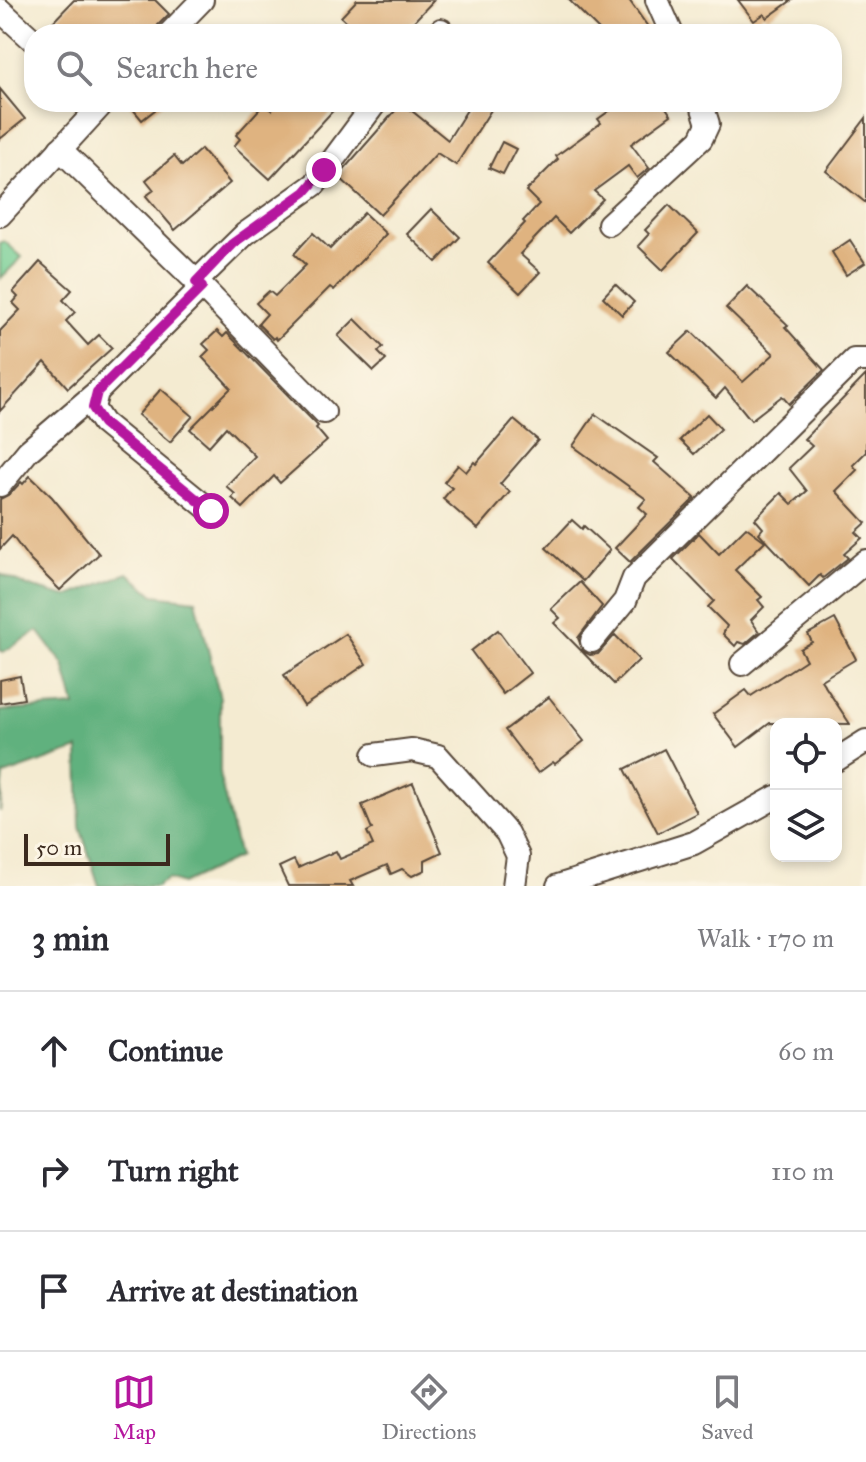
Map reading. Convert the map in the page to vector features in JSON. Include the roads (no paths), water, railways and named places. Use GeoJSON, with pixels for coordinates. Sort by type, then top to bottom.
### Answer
{"type":"FeatureCollection","features":[{"type":"Feature","properties":{"kind":"street"},"geometry":{"type":"LineString","coordinates":[[657,0],[668,24]]}},
{"type":"Feature","properties":{"kind":"street"},"geometry":{"type":"LineString","coordinates":[[176,24],[189,4]]}},
{"type":"Feature","properties":{"kind":"street"},"geometry":{"type":"LineString","coordinates":[[0,10],[24,32]]}},
{"type":"Feature","properties":{"kind":"street"},"geometry":{"type":"LineString","coordinates":[[0,215],[95,112]]}},
{"type":"Feature","properties":{"kind":"street"},"geometry":{"type":"LineString","coordinates":[[0,485],[28,451],[97,392],[238,239],[315,184],[369,112]]}},
{"type":"Feature","properties":{"kind":"street"},"geometry":{"type":"LineString","coordinates":[[609,224],[701,139],[708,124],[706,112]]}},
{"type":"Feature","properties":{"kind":"street"},"geometry":{"type":"LineString","coordinates":[[60,149],[199,284],[324,412]]}},
{"type":"Feature","properties":{"kind":"street"},"geometry":{"type":"LineString","coordinates":[[592,641],[625,601],[634,578],[854,360],[866,360]]}},
{"type":"Feature","properties":{"kind":"street"},"geometry":{"type":"LineString","coordinates":[[97,392],[93,408],[103,423],[211,511]]}},
{"type":"Feature","properties":{"kind":"street"},"geometry":{"type":"LineString","coordinates":[[742,664],[866,561]]}},
{"type":"Feature","properties":{"kind":"street"},"geometry":{"type":"LineString","coordinates":[[842,756],[866,741]]}},
{"type":"Feature","properties":{"kind":"street"},"geometry":{"type":"LineString","coordinates":[[374,755],[412,750],[438,756],[507,833],[518,856],[514,886]]}},
{"type":"Feature","properties":{"kind":"street"},"geometry":{"type":"LineString","coordinates":[[558,886],[694,843],[770,800]]}}]}
